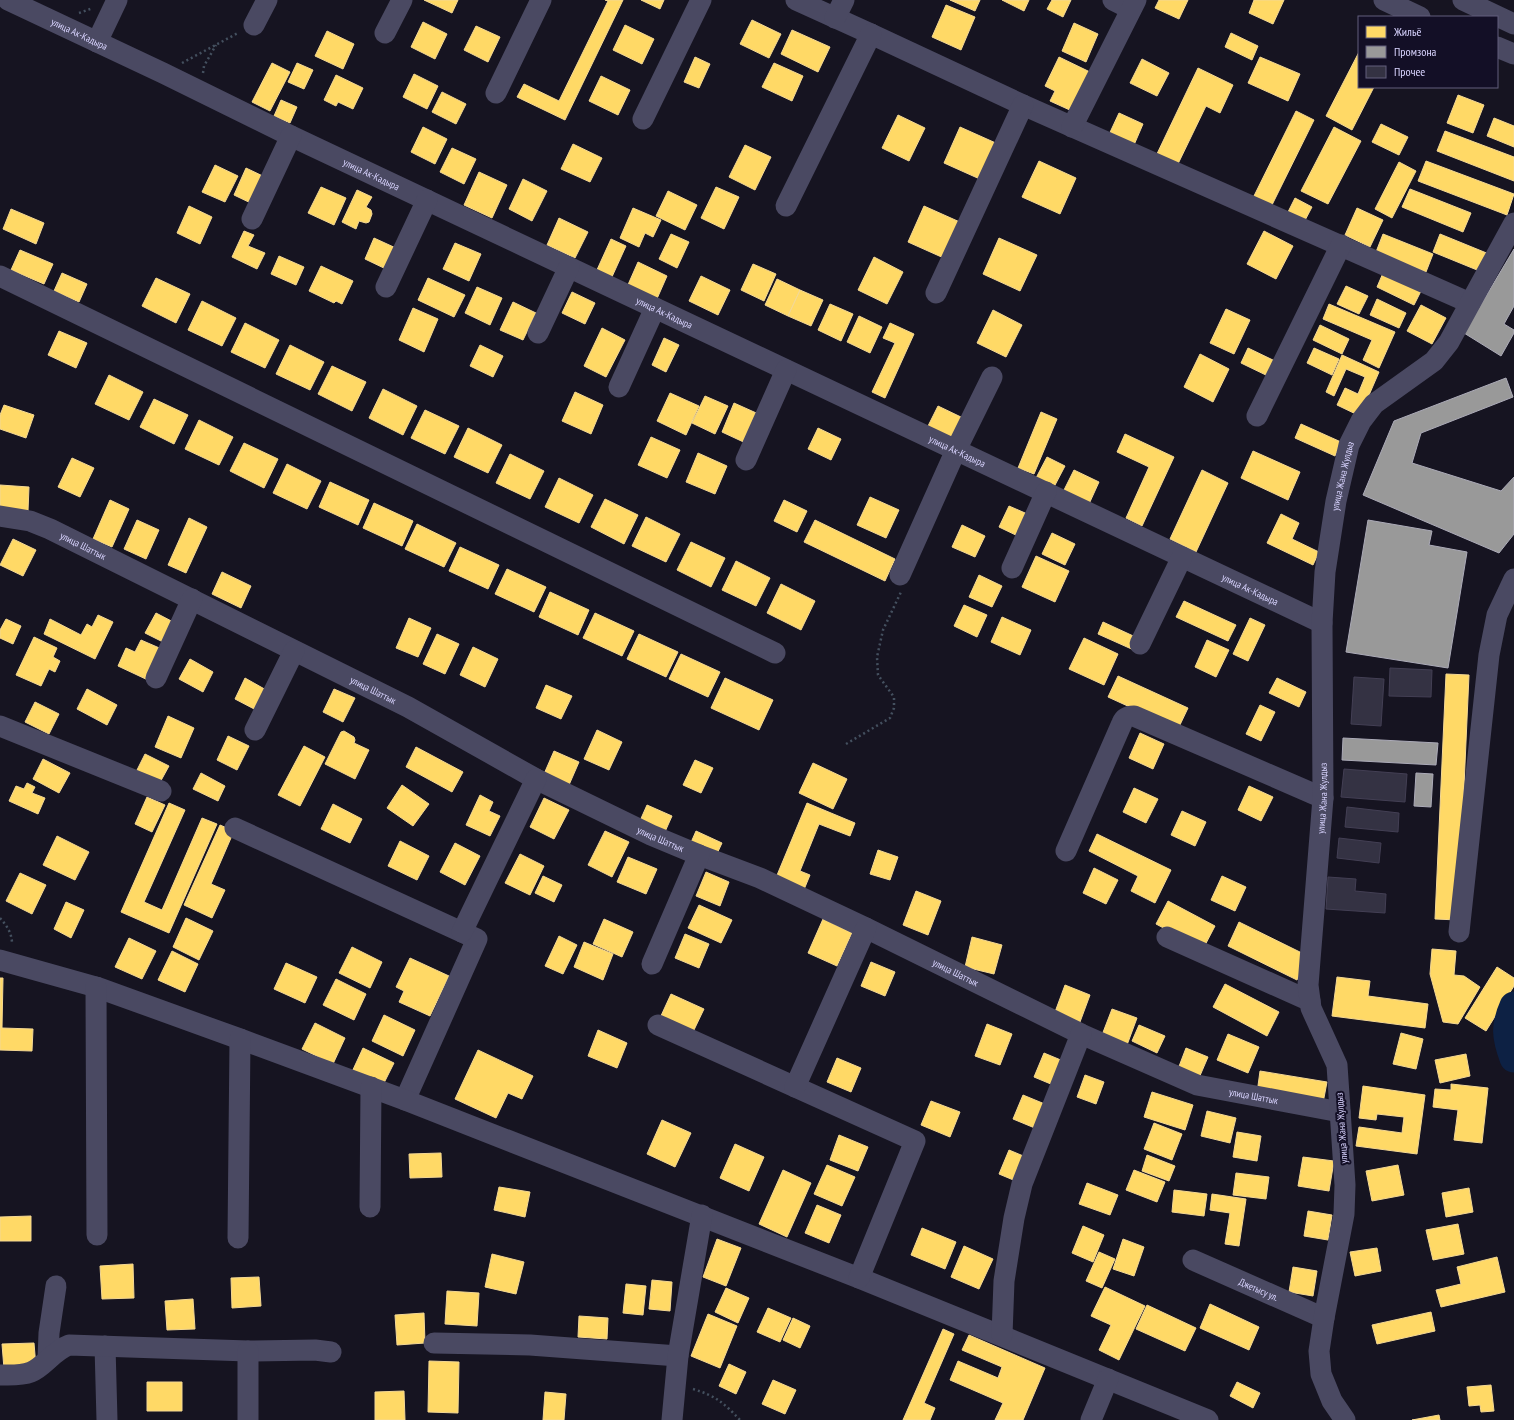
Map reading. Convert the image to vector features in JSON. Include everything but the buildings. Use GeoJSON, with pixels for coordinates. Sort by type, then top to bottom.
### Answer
{"type":"FeatureCollection","features":[{"type":"Feature","properties":{"kind":"street","name":"улица Ак-Кадыра"},"geometry":{"type":"LineString","coordinates":[[8,0],[163,73],[291,136],[1322,623]]}},
{"type":"Feature","properties":{"kind":"street"},"geometry":{"type":"LineString","coordinates":[[254,25],[267,0]]}},
{"type":"Feature","properties":{"kind":"street"},"geometry":{"type":"LineString","coordinates":[[385,33],[402,0]]}},
{"type":"Feature","properties":{"kind":"street"},"geometry":{"type":"LineString","coordinates":[[496,94],[540,0]]}},
{"type":"Feature","properties":{"kind":"street"},"geometry":{"type":"LineString","coordinates":[[643,119],[701,0]]}},
{"type":"Feature","properties":{"kind":"street"},"geometry":{"type":"LineString","coordinates":[[796,0],[839,9],[871,34],[1022,105],[1470,303]]}},
{"type":"Feature","properties":{"kind":"street"},"geometry":{"type":"LineString","coordinates":[[1072,127],[1133,4],[1113,0]]}},
{"type":"Feature","properties":{"kind":"street"},"geometry":{"type":"LineString","coordinates":[[1384,0],[1418,16]]}},
{"type":"Feature","properties":{"kind":"street"},"geometry":{"type":"LineString","coordinates":[[1463,0],[1497,16]]}},
{"type":"Feature","properties":{"kind":"street"},"geometry":{"type":"LineString","coordinates":[[97,42],[108,3]]}},
{"type":"Feature","properties":{"kind":"street"},"geometry":{"type":"LineString","coordinates":[[1498,16],[1514,24]]}},
{"type":"Feature","properties":{"kind":"street"},"geometry":{"type":"LineString","coordinates":[[786,206],[871,34]]}},
{"type":"Feature","properties":{"kind":"street"},"geometry":{"type":"LineString","coordinates":[[1498,47],[1514,54]]}},
{"type":"Feature","properties":{"kind":"street"},"geometry":{"type":"LineString","coordinates":[[936,293],[1022,105]]}},
{"type":"Feature","properties":{"kind":"street"},"geometry":{"type":"LineString","coordinates":[[252,220],[291,136]]}},
{"type":"Feature","properties":{"kind":"street"},"geometry":{"type":"LineString","coordinates":[[386,287],[427,200]]}},
{"type":"Feature","properties":{"kind":"street","name":"улица Жана Жулдыз"},"geometry":{"type":"LineString","coordinates":[[1345,1420],[1332,1401],[1321,1374],[1319,1351],[1344,1214],[1345,1186],[1337,1065],[1311,1008],[1308,985],[1323,798],[1322,623],[1325,572],[1336,501],[1349,445],[1361,421],[1374,404],[1434,361],[1449,342],[1514,223]]}},
{"type":"Feature","properties":{"kind":"street"},"geometry":{"type":"LineString","coordinates":[[1258,416],[1341,245]]}},
{"type":"Feature","properties":{"kind":"street"},"geometry":{"type":"LineString","coordinates":[[538,333],[568,267]]}},
{"type":"Feature","properties":{"kind":"street"},"geometry":{"type":"LineString","coordinates":[[0,276],[775,653]]}},
{"type":"Feature","properties":{"kind":"street"},"geometry":{"type":"LineString","coordinates":[[619,387],[655,308]]}},
{"type":"Feature","properties":{"kind":"street"},"geometry":{"type":"LineString","coordinates":[[746,460],[786,370]]}},
{"type":"Feature","properties":{"kind":"street"},"geometry":{"type":"LineString","coordinates":[[900,575],[956,450],[992,377]]}},
{"type":"Feature","properties":{"kind":"street"},"geometry":{"type":"LineString","coordinates":[[1012,568],[1046,492]]}},
{"type":"Feature","properties":{"kind":"street","name":"улица Шаттык"},"geometry":{"type":"LineString","coordinates":[[0,516],[30,521],[50,529],[408,707],[536,779],[651,835],[760,878],[866,928],[1081,1034],[1196,1085],[1340,1112]]}},
{"type":"Feature","properties":{"kind":"street"},"geometry":{"type":"LineString","coordinates":[[1140,644],[1182,557]]}},
{"type":"Feature","properties":{"kind":"street"},"geometry":{"type":"LineString","coordinates":[[1459,932],[1489,655],[1497,615],[1514,579]]}},
{"type":"Feature","properties":{"kind":"street"},"geometry":{"type":"LineString","coordinates":[[156,678],[192,599]]}},
{"type":"Feature","properties":{"kind":"street"},"geometry":{"type":"LineString","coordinates":[[254,730],[294,651]]}},
{"type":"Feature","properties":{"kind":"street"},"geometry":{"type":"LineString","coordinates":[[1066,851],[1122,723],[1124,719],[1130,716],[1141,719],[1323,798]]}},
{"type":"Feature","properties":{"kind":"street"},"geometry":{"type":"LineString","coordinates":[[0,726],[161,791]]}},
{"type":"Feature","properties":{"kind":"street"},"geometry":{"type":"LineString","coordinates":[[462,932],[536,779]]}},
{"type":"Feature","properties":{"kind":"street"},"geometry":{"type":"LineString","coordinates":[[235,828],[477,939],[405,1100]]}},
{"type":"Feature","properties":{"kind":"street"},"geometry":{"type":"LineString","coordinates":[[652,964],[699,855]]}},
{"type":"Feature","properties":{"kind":"street"},"geometry":{"type":"LineString","coordinates":[[795,1087],[866,928]]}},
{"type":"Feature","properties":{"kind":"street"},"geometry":{"type":"LineString","coordinates":[[1167,937],[1310,1001]]}},
{"type":"Feature","properties":{"kind":"street"},"geometry":{"type":"LineString","coordinates":[[4,961],[96,988],[371,1087],[702,1215],[1002,1335],[1208,1420]]}},
{"type":"Feature","properties":{"kind":"street"},"geometry":{"type":"LineString","coordinates":[[96,988],[97,1235]]}},
{"type":"Feature","properties":{"kind":"street"},"geometry":{"type":"LineString","coordinates":[[658,1025],[915,1141],[859,1278]]}},
{"type":"Feature","properties":{"kind":"street"},"geometry":{"type":"LineString","coordinates":[[1002,1335],[1004,1280],[1014,1218],[1022,1184],[1081,1034]]}},
{"type":"Feature","properties":{"kind":"street"},"geometry":{"type":"LineString","coordinates":[[238,1238],[240,1039]]}},
{"type":"Feature","properties":{"kind":"street"},"geometry":{"type":"LineString","coordinates":[[370,1206],[371,1087]]}},
{"type":"Feature","properties":{"kind":"street"},"geometry":{"type":"LineString","coordinates":[[672,1420],[678,1356],[702,1215]]}},
{"type":"Feature","properties":{"kind":"street","name":"Джетысу ул."},"geometry":{"type":"LineString","coordinates":[[1193,1260],[1324,1318]]}},
{"type":"Feature","properties":{"kind":"street"},"geometry":{"type":"LineString","coordinates":[[48,1359],[49,1333],[56,1286]]}},
{"type":"Feature","properties":{"kind":"street"},"geometry":{"type":"LineString","coordinates":[[434,1342],[530,1344],[678,1356]]}},
{"type":"Feature","properties":{"kind":"street"},"geometry":{"type":"LineString","coordinates":[[0,1375],[22,1374],[33,1371],[60,1348],[69,1345],[248,1351],[316,1350],[331,1352]]}},
{"type":"Feature","properties":{"kind":"street"},"geometry":{"type":"LineString","coordinates":[[105,1346],[107,1420]]}},
{"type":"Feature","properties":{"kind":"street"},"geometry":{"type":"LineString","coordinates":[[248,1351],[248,1420]]}},
{"type":"Feature","properties":{"kind":"street"},"geometry":{"type":"LineString","coordinates":[[1091,1420],[1108,1379]]}},
{"type":"Feature","properties":{"kind":"path"},"geometry":{"type":"LineString","coordinates":[[55,22],[108,3]]}},
{"type":"Feature","properties":{"kind":"path"},"geometry":{"type":"LineString","coordinates":[[163,73],[254,25]]}},
{"type":"Feature","properties":{"kind":"path"},"geometry":{"type":"LineString","coordinates":[[200,91],[204,66],[217,45]]}},
{"type":"Feature","properties":{"kind":"path"},"geometry":{"type":"LineString","coordinates":[[846,744],[890,718],[894,708],[894,697],[878,675],[877,656],[883,630],[906,582],[900,575]]}},
{"type":"Feature","properties":{"kind":"path"},"geometry":{"type":"LineString","coordinates":[[0,918],[8,926],[12,938],[12,952],[4,961]]}},
{"type":"Feature","properties":{"kind":"path"},"geometry":{"type":"LineString","coordinates":[[675,1383],[710,1394],[725,1404],[740,1420]]}},
{"type":"Feature","properties":{"kind":"waterway"},"geometry":{"type":"LineString","coordinates":[[1514,1006],[1508,1026],[1509,1044],[1514,1058]]}}]}
